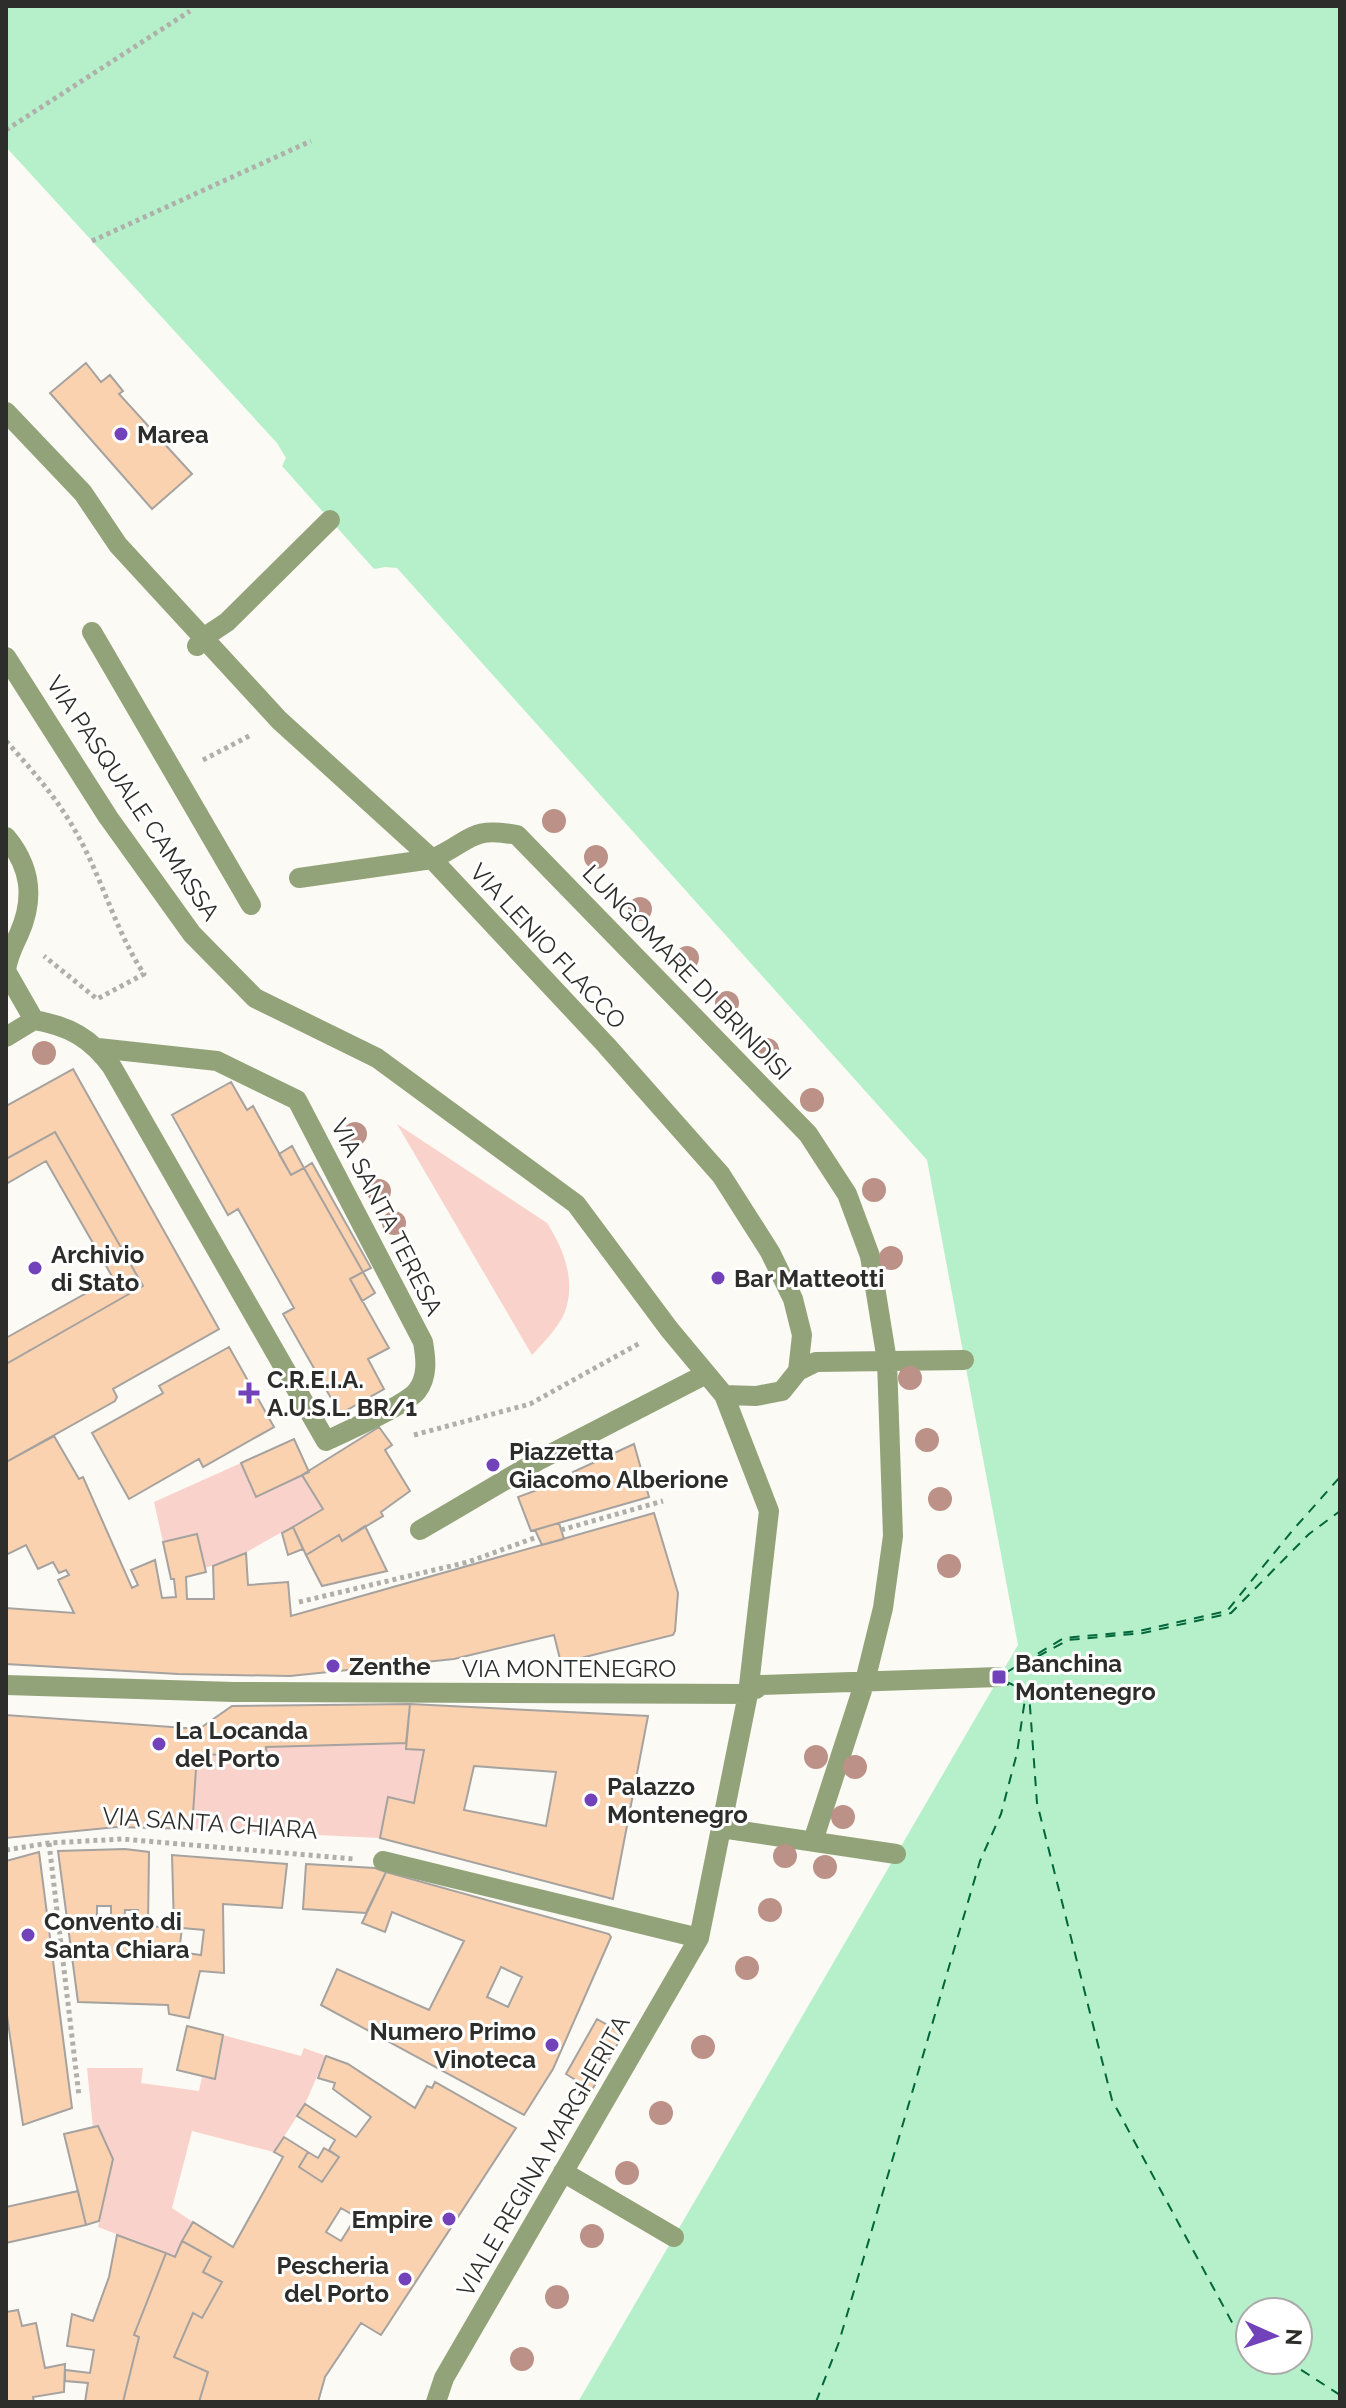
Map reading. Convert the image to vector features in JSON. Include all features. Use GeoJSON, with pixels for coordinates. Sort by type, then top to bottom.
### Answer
{"type":"FeatureCollection","features":[{"type":"Feature","properties":{"kind":"street","name":"VIA LENIO FLACCO"},"geometry":{"type":"LineString","coordinates":[[6,412],[83,493],[118,545],[199,644],[432,859],[606,1045],[721,1175],[770,1252],[793,1299],[802,1335],[798,1371]]}},
{"type":"Feature","properties":{"kind":"street"},"geometry":{"type":"LineString","coordinates":[[199,644],[227,622],[330,520]]}},
{"type":"Feature","properties":{"kind":"street"},"geometry":{"type":"LineString","coordinates":[[92,632],[251,905]]}},
{"type":"Feature","properties":{"kind":"street","name":"VIA PASQUALE CAMASSA"},"geometry":{"type":"LineString","coordinates":[[6,657],[108,817],[192,934],[255,998],[377,1058],[576,1204],[669,1329],[724,1395],[769,1511],[752,1692]]}},
{"type":"Feature","properties":{"kind":"street","name":"LUNGOMARE DI BRINDISI"},"geometry":{"type":"LineString","coordinates":[[299,878],[432,859],[474,834],[493,831],[517,835],[808,1134],[847,1194],[870,1256],[887,1361],[893,1536],[883,1608],[865,1681],[813,1841]]}},
{"type":"Feature","properties":{"kind":"street"},"geometry":{"type":"LineString","coordinates":[[6,837],[18,851],[27,871],[30,890],[27,913],[10,952],[6,970],[34,1020],[6,1037]]}},
{"type":"Feature","properties":{"kind":"street","name":"VIA SANTA TERESA"},"geometry":{"type":"LineString","coordinates":[[34,1020],[72,1029],[98,1048],[120,1080],[326,1441],[382,1414],[416,1392],[427,1367],[423,1342],[297,1100],[217,1061],[98,1048]]}},
{"type":"Feature","properties":{"kind":"street"},"geometry":{"type":"LineString","coordinates":[[724,1395],[756,1396],[782,1391],[798,1371],[816,1362],[964,1360]]}},
{"type":"Feature","properties":{"kind":"street"},"geometry":{"type":"LineString","coordinates":[[420,1530],[541,1459],[706,1374]]}},
{"type":"Feature","properties":{"kind":"street"},"geometry":{"type":"LineString","coordinates":[[752,1692],[761,1685],[999,1677]]}},
{"type":"Feature","properties":{"kind":"street","name":"VIA MONTENEGRO"},"geometry":{"type":"LineString","coordinates":[[6,1685],[281,1692],[752,1692]]}},
{"type":"Feature","properties":{"kind":"street","name":"VIALE REGINA MARGHERITA"},"geometry":{"type":"LineString","coordinates":[[436,2402],[444,2378],[699,1938],[752,1692]]}},
{"type":"Feature","properties":{"kind":"street"},"geometry":{"type":"LineString","coordinates":[[721,1828],[896,1854]]}},
{"type":"Feature","properties":{"kind":"street"},"geometry":{"type":"LineString","coordinates":[[374,1861],[699,1938]]}},
{"type":"Feature","properties":{"kind":"street"},"geometry":{"type":"LineString","coordinates":[[563,2172],[674,2237]]}},
{"type":"Feature","properties":{"kind":"path"},"geometry":{"type":"LineString","coordinates":[[6,130],[190,11]]}},
{"type":"Feature","properties":{"kind":"path"},"geometry":{"type":"LineString","coordinates":[[92,241],[311,141]]}},
{"type":"Feature","properties":{"kind":"path"},"geometry":{"type":"LineString","coordinates":[[214,754],[279,720]]}},
{"type":"Feature","properties":{"kind":"path"},"geometry":{"type":"LineString","coordinates":[[6,741],[41,779],[77,834],[127,947],[144,974],[97,999],[18,935]]}},
{"type":"Feature","properties":{"kind":"path"},"geometry":{"type":"LineString","coordinates":[[382,1414],[401,1439],[530,1404],[669,1329]]}},
{"type":"Feature","properties":{"kind":"path"},"geometry":{"type":"LineString","coordinates":[[561,1530],[663,1501]]}},
{"type":"Feature","properties":{"kind":"path"},"geometry":{"type":"LineString","coordinates":[[299,1602],[468,1562],[537,1537]]}},
{"type":"Feature","properties":{"kind":"path","name":"VIA SANTA CHIARA"},"geometry":{"type":"LineString","coordinates":[[6,1850],[49,1843],[122,1839],[374,1861]]}},
{"type":"Feature","properties":{"kind":"path"},"geometry":{"type":"LineString","coordinates":[[49,1843],[79,2096]]}},
{"type":"Feature","properties":{"kind":"shaded area"},"geometry":{"type":"Polygon","coordinates":[[[6,6],[1340,6],[1340,2402],[578,2402],[1018,1645],[927,1160],[397,568],[374,569],[282,466],[286,458],[277,443],[6,147],[6,6]]]}},
{"type":"Feature","properties":{"kind":"shaded area"},"geometry":{"type":"Polygon","coordinates":[[[397,1124],[547,1223],[553,1233],[567,1267],[568,1302],[558,1325],[532,1355],[397,1124]]]}},
{"type":"Feature","properties":{"kind":"shaded area"},"geometry":{"type":"Polygon","coordinates":[[[241,1463],[256,1496],[302,1475],[323,1509],[236,1558],[205,1568],[197,1534],[163,1542],[154,1502],[241,1463]]]}},
{"type":"Feature","properties":{"kind":"shaded area"},"geometry":{"type":"Polygon","coordinates":[[[406,1743],[406,1749],[424,1750],[414,1803],[388,1798],[380,1838],[192,1829],[197,1754],[266,1756],[266,1747],[406,1743]]]}},
{"type":"Feature","properties":{"kind":"shaded area"},"geometry":{"type":"Polygon","coordinates":[[[223,2035],[301,2056],[304,2048],[326,2056],[305,2104],[274,2152],[192,2131],[172,2208],[193,2222],[175,2257],[98,2227],[113,2159],[99,2127],[93,2128],[87,2068],[143,2068],[141,2083],[199,2091],[202,2077],[215,2079],[223,2035]]]}},
{"type":"Feature","properties":{"kind":"building","name":"Marea"},"geometry":{"type":"Polygon","coordinates":[[[86,363],[101,382],[110,375],[123,391],[119,394],[192,474],[152,509],[50,393],[86,363]]]}},
{"type":"Feature","properties":{"kind":"building"},"geometry":{"type":"Polygon","coordinates":[[[73,1069],[219,1329],[113,1389],[117,1397],[115,1401],[6,1462],[6,1364],[143,1286],[55,1132],[6,1159],[6,1106],[73,1069]]]}},
{"type":"Feature","properties":{"kind":"building"},"geometry":{"type":"Polygon","coordinates":[[[231,1082],[247,1110],[253,1106],[291,1175],[304,1168],[363,1272],[350,1279],[389,1348],[368,1359],[384,1389],[340,1414],[283,1314],[294,1308],[238,1209],[228,1215],[172,1115],[231,1082]]]}},
{"type":"Feature","properties":{"kind":"building"},"geometry":{"type":"Polygon","coordinates":[[[55,1132],[143,1286],[6,1364],[6,1338],[113,1278],[46,1161],[6,1184],[6,1159],[55,1132]]]}},
{"type":"Feature","properties":{"kind":"building"},"geometry":{"type":"Polygon","coordinates":[[[292,1146],[304,1168],[291,1175],[279,1154],[292,1146]]]}},
{"type":"Feature","properties":{"kind":"building"},"geometry":{"type":"Polygon","coordinates":[[[312,1163],[371,1268],[363,1272],[304,1168],[312,1163]]]}},
{"type":"Feature","properties":{"kind":"building"},"geometry":{"type":"Polygon","coordinates":[[[363,1272],[375,1293],[362,1301],[350,1279],[363,1272]]]}},
{"type":"Feature","properties":{"kind":"building"},"geometry":{"type":"Polygon","coordinates":[[[229,1347],[274,1427],[203,1467],[199,1459],[129,1499],[92,1433],[163,1393],[159,1386],[229,1347]]]}},
{"type":"Feature","properties":{"kind":"building"},"geometry":{"type":"Polygon","coordinates":[[[379,1427],[392,1445],[385,1450],[410,1491],[381,1512],[383,1516],[342,1541],[339,1535],[306,1555],[293,1527],[323,1509],[302,1475],[379,1427]]]}},
{"type":"Feature","properties":{"kind":"building"},"geometry":{"type":"Polygon","coordinates":[[[54,1436],[79,1479],[83,1477],[132,1588],[138,1585],[131,1570],[155,1560],[162,1598],[176,1597],[163,1542],[197,1534],[206,1572],[186,1577],[187,1599],[214,1599],[213,1566],[246,1553],[248,1585],[288,1582],[291,1616],[654,1513],[678,1593],[675,1631],[673,1635],[561,1663],[554,1635],[454,1659],[290,1676],[178,1674],[6,1664],[6,1608],[74,1613],[58,1580],[69,1575],[66,1570],[59,1573],[53,1562],[38,1569],[26,1545],[6,1555],[6,1462],[54,1436]]]}},
{"type":"Feature","properties":{"kind":"building"},"geometry":{"type":"Polygon","coordinates":[[[294,1439],[309,1472],[256,1497],[241,1463],[294,1439]]]}},
{"type":"Feature","properties":{"kind":"building"},"geometry":{"type":"Polygon","coordinates":[[[634,1444],[649,1497],[531,1531],[518,1497],[575,1476],[573,1472],[634,1444]]]}},
{"type":"Feature","properties":{"kind":"building"},"geometry":{"type":"Polygon","coordinates":[[[559,1523],[564,1539],[542,1545],[535,1530],[559,1523]]]}},
{"type":"Feature","properties":{"kind":"building"},"geometry":{"type":"Polygon","coordinates":[[[365,1526],[387,1571],[322,1586],[306,1555],[339,1535],[342,1541],[365,1526]]]}},
{"type":"Feature","properties":{"kind":"building"},"geometry":{"type":"Polygon","coordinates":[[[293,1527],[303,1549],[288,1555],[282,1533],[293,1527]]]}},
{"type":"Feature","properties":{"kind":"building","name":"Palazzo Montenegro"},"geometry":{"type":"Polygon","coordinates":[[[410,1704],[648,1716],[613,1899],[380,1838],[388,1797],[414,1803],[424,1750],[406,1749],[410,1704]],[[474,1766],[464,1810],[546,1826],[556,1772],[474,1766]]]}},
{"type":"Feature","properties":{"kind":"building"},"geometry":{"type":"Polygon","coordinates":[[[410,1704],[406,1743],[266,1747],[267,1756],[197,1754],[192,1829],[117,1827],[6,1838],[6,1715],[199,1729],[232,1706],[410,1704]]]}},
{"type":"Feature","properties":{"kind":"building"},"geometry":{"type":"Polygon","coordinates":[[[125,1849],[149,1852],[148,1926],[174,1928],[172,1855],[287,1864],[282,1908],[223,1904],[224,1973],[200,1971],[189,2018],[169,2014],[168,2005],[78,2002],[58,1851],[125,1849]],[[97,1906],[97,1922],[111,1922],[111,1906],[97,1906]],[[125,1910],[124,1925],[137,1925],[138,1910],[125,1910]],[[182,1928],[179,1952],[201,1955],[204,1930],[182,1928]]]}},
{"type":"Feature","properties":{"kind":"building","name":"Convento di Santa Chiara"},"geometry":{"type":"Polygon","coordinates":[[[39,1852],[72,2108],[23,2125],[6,2009],[6,1861],[39,1852]]]}},
{"type":"Feature","properties":{"kind":"building"},"geometry":{"type":"Polygon","coordinates":[[[306,1864],[375,1868],[386,1872],[366,1913],[303,1909],[306,1864]]]}},
{"type":"Feature","properties":{"kind":"building"},"geometry":{"type":"Polygon","coordinates":[[[386,1872],[609,1934],[611,1937],[553,2069],[524,2115],[321,2005],[337,1969],[429,2010],[464,1941],[392,1912],[385,1932],[362,1923],[386,1872]],[[501,1967],[487,1997],[508,2007],[522,1977],[501,1967]]]}},
{"type":"Feature","properties":{"kind":"building"},"geometry":{"type":"Polygon","coordinates":[[[597,2019],[623,2034],[592,2090],[566,2074],[597,2019]]]}},
{"type":"Feature","properties":{"kind":"building"},"geometry":{"type":"Polygon","coordinates":[[[187,2026],[223,2035],[215,2079],[177,2070],[187,2026]]]}},
{"type":"Feature","properties":{"kind":"building"},"geometry":{"type":"Polygon","coordinates":[[[326,2056],[348,2064],[415,2108],[427,2086],[432,2088],[435,2082],[516,2128],[381,2335],[361,2323],[325,2377],[318,2402],[199,2402],[208,2372],[174,2357],[193,2313],[202,2318],[222,2282],[203,2272],[211,2257],[182,2241],[193,2222],[233,2247],[283,2157],[274,2152],[284,2137],[308,2152],[299,2167],[322,2182],[339,2157],[329,2150],[335,2140],[297,2116],[305,2104],[356,2137],[371,2117],[333,2089],[335,2083],[318,2078],[326,2056]],[[341,2208],[326,2232],[341,2241],[356,2217],[341,2208]]]}},
{"type":"Feature","properties":{"kind":"building"},"geometry":{"type":"Polygon","coordinates":[[[98,2126],[113,2159],[99,2221],[86,2225],[64,2134],[98,2126]]]}},
{"type":"Feature","properties":{"kind":"building"},"geometry":{"type":"Polygon","coordinates":[[[324,2148],[339,2157],[322,2182],[299,2167],[308,2152],[318,2158],[324,2148]]]}},
{"type":"Feature","properties":{"kind":"building"},"geometry":{"type":"Polygon","coordinates":[[[78,2191],[86,2225],[6,2243],[6,2207],[78,2191]]]}},
{"type":"Feature","properties":{"kind":"building"},"geometry":{"type":"Polygon","coordinates":[[[117,2235],[166,2253],[134,2335],[139,2337],[123,2402],[85,2402],[88,2383],[65,2381],[65,2370],[90,2373],[94,2350],[67,2346],[72,2314],[93,2321],[109,2277],[117,2235]]]}},
{"type":"Feature","properties":{"kind":"building"},"geometry":{"type":"Polygon","coordinates":[[[182,2241],[211,2257],[203,2272],[222,2282],[202,2318],[193,2313],[174,2357],[208,2372],[199,2402],[123,2402],[139,2337],[134,2335],[166,2253],[175,2257],[182,2241]]]}},
{"type":"Feature","properties":{"kind":"building"},"geometry":{"type":"Polygon","coordinates":[[[18,2310],[22,2326],[36,2323],[45,2368],[65,2364],[64,2392],[33,2397],[34,2402],[6,2402],[6,2312],[18,2310]]]}},
{"type":"Feature","properties":{"kind":"ferry route"},"geometry":{"type":"LineString","coordinates":[[1007,1672],[1064,1638],[1139,1631],[1227,1611],[1340,1477]]}},
{"type":"Feature","properties":{"kind":"ferry route"},"geometry":{"type":"LineString","coordinates":[[1022,1665],[1068,1640],[1143,1633],[1231,1613],[1309,1534],[1340,1511]]}},
{"type":"Feature","properties":{"kind":"ferry route"},"geometry":{"type":"LineString","coordinates":[[1007,1682],[1029,1693],[1037,1803],[1112,2100],[1234,2326]]}},
{"type":"Feature","properties":{"kind":"ferry route"},"geometry":{"type":"LineString","coordinates":[[816,2402],[839,2342],[980,1861],[1001,1814],[1017,1753],[1025,1699],[1006,1683]]}},
{"type":"Feature","properties":{"kind":"ferry route"},"geometry":{"type":"LineString","coordinates":[[1311,2376],[1340,2395]]}},
{"type":"Feature","properties":{"kind":"place","name":"Marea"},"geometry":{"type":"Point","coordinates":[121,434]}},
{"type":"Feature","properties":{"kind":"place","name":"Archivio di Stato"},"geometry":{"type":"Point","coordinates":[35,1268]}},
{"type":"Feature","properties":{"kind":"place","name":"Bar Matteotti"},"geometry":{"type":"Point","coordinates":[718,1278]}},
{"type":"Feature","properties":{"kind":"place","name":"C.R.E.I.A. A.U.S.L. BR/1"},"geometry":{"type":"Point","coordinates":[249,1393]}},
{"type":"Feature","properties":{"kind":"place","name":"Piazzetta Giacomo Alberione"},"geometry":{"type":"Point","coordinates":[493,1465]}},
{"type":"Feature","properties":{"kind":"place","name":"Zenthe"},"geometry":{"type":"Point","coordinates":[333,1666]}},
{"type":"Feature","properties":{"kind":"place","name":"Banchina Montenegro"},"geometry":{"type":"Point","coordinates":[999,1677]}},
{"type":"Feature","properties":{"kind":"place","name":"La Locanda del Porto"},"geometry":{"type":"Point","coordinates":[159,1744]}},
{"type":"Feature","properties":{"kind":"place","name":"Palazzo Montenegro"},"geometry":{"type":"Point","coordinates":[591,1800]}},
{"type":"Feature","properties":{"kind":"place","name":"Convento di Santa Chiara"},"geometry":{"type":"Point","coordinates":[28,1935]}},
{"type":"Feature","properties":{"kind":"place","name":"Numero Primo Vinoteca"},"geometry":{"type":"Point","coordinates":[552,2045]}},
{"type":"Feature","properties":{"kind":"place","name":"Empire"},"geometry":{"type":"Point","coordinates":[449,2219]}},
{"type":"Feature","properties":{"kind":"place","name":"Pescheria del Porto"},"geometry":{"type":"Point","coordinates":[405,2279]}}]}
